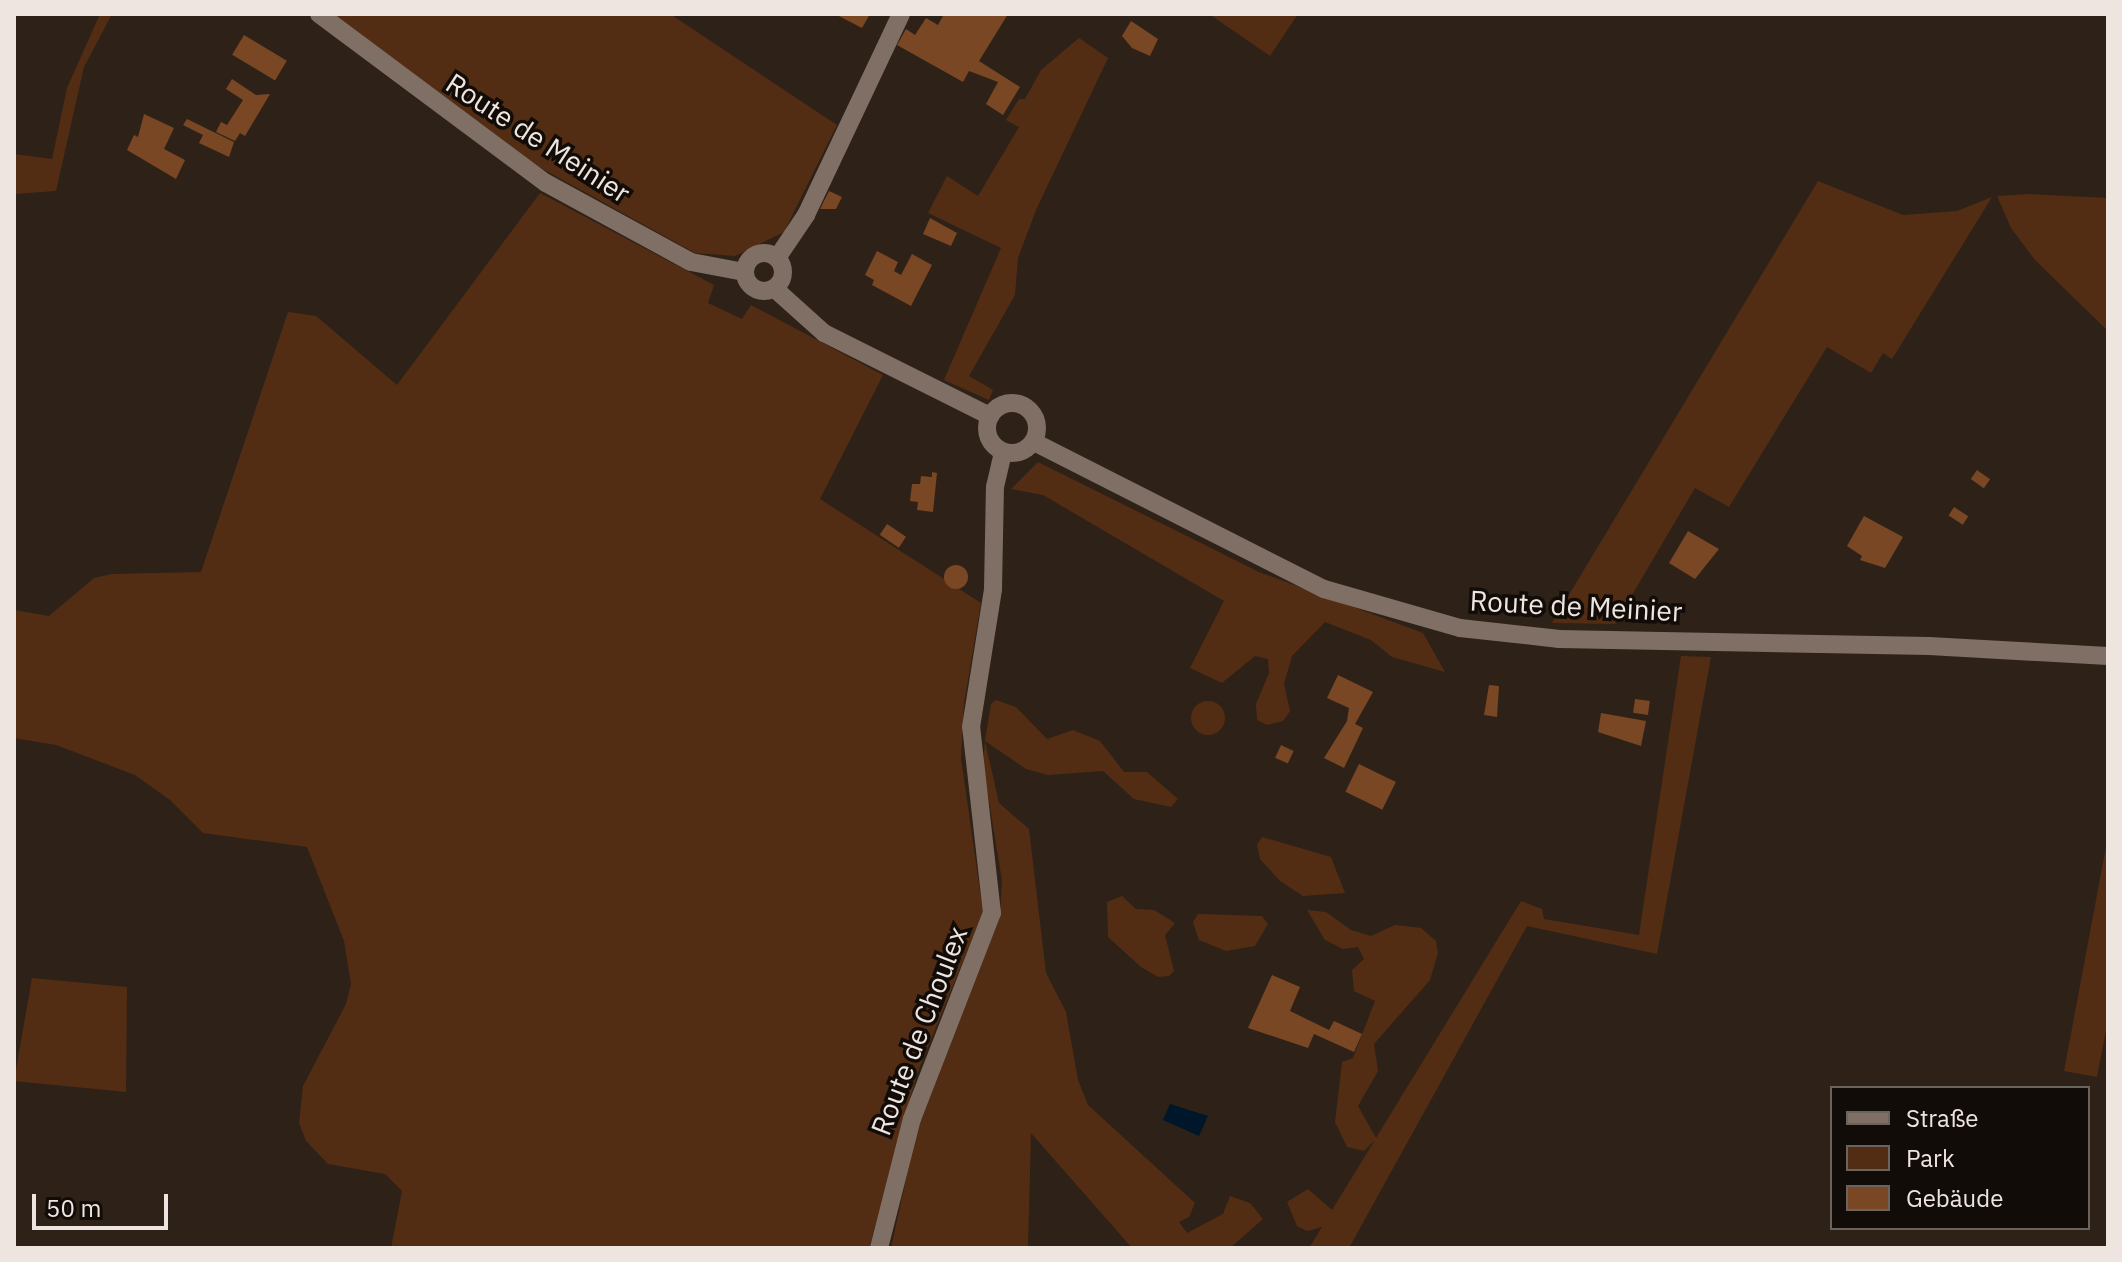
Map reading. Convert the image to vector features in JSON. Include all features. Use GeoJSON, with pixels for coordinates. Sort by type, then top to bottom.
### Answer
{"type":"FeatureCollection","features":[{"type":"Feature","properties":{"kind":"street","name":"Route de Meinier"},"geometry":{"type":"LineString","coordinates":[[319,14],[546,183],[691,262],[744,272]]}},
{"type":"Feature","properties":{"kind":"street"},"geometry":{"type":"LineString","coordinates":[[777,258],[806,215],[901,14]]}},
{"type":"Feature","properties":{"kind":"street"},"geometry":{"type":"LineString","coordinates":[[775,289],[784,270],[777,258],[760,253],[746,263],[744,272],[758,291],[775,289],[824,333],[990,416]]}},
{"type":"Feature","properties":{"kind":"street"},"geometry":{"type":"LineString","coordinates":[[1012,403],[1028,409],[1038,424],[1034,442],[1020,453],[1003,452],[990,441],[990,416],[1012,403]]}},
{"type":"Feature","properties":{"kind":"street","name":"Route de Meinier"},"geometry":{"type":"LineString","coordinates":[[1034,442],[1324,589],[1460,628],[1559,639],[1929,646],[2108,656]]}},
{"type":"Feature","properties":{"kind":"street","name":"Route de Choulex"},"geometry":{"type":"LineString","coordinates":[[879,1248],[912,1119],[992,913],[971,727],[993,589],[995,487],[1003,452]]}},
{"type":"Feature","properties":{"kind":"green space"},"geometry":{"type":"Polygon","coordinates":[[[100,14],[112,14],[84,67],[56,191],[14,194],[14,154],[52,159],[67,88],[100,14]]]}},
{"type":"Feature","properties":{"kind":"green space"},"geometry":{"type":"Polygon","coordinates":[[[334,14],[670,14],[837,125],[784,232],[735,256],[695,253],[521,157],[334,14]]]}},
{"type":"Feature","properties":{"kind":"green space"},"geometry":{"type":"Polygon","coordinates":[[[1209,14],[1298,14],[1270,56],[1209,14]]]}},
{"type":"Feature","properties":{"kind":"green space"},"geometry":{"type":"Polygon","coordinates":[[[1079,38],[1108,58],[1036,210],[1018,258],[1015,295],[969,376],[993,390],[989,400],[944,380],[1001,248],[928,213],[947,176],[978,196],[1019,127],[1006,120],[1019,99],[1025,99],[1041,70],[1079,38]]]}},
{"type":"Feature","properties":{"kind":"green space"},"geometry":{"type":"Polygon","coordinates":[[[1818,181],[1903,215],[1957,211],[1992,197],[1892,359],[1883,353],[1871,373],[1827,347],[1729,507],[1695,488],[1615,624],[1552,623],[1818,181]]]}},
{"type":"Feature","properties":{"kind":"green space"},"geometry":{"type":"Polygon","coordinates":[[[540,193],[714,285],[708,303],[742,319],[751,305],[883,375],[820,499],[981,603],[964,704],[961,758],[983,912],[917,1074],[869,1248],[391,1248],[402,1191],[385,1174],[328,1164],[306,1141],[299,1123],[303,1086],[346,1004],[351,984],[344,941],[307,847],[203,833],[170,800],[135,775],[56,745],[14,738],[14,610],[49,616],[94,578],[112,574],[201,572],[288,312],[316,316],[397,385],[540,193]]]}},
{"type":"Feature","properties":{"kind":"green space"},"geometry":{"type":"Polygon","coordinates":[[[2029,194],[2108,198],[2108,331],[2035,260],[2011,228],[1997,196],[2029,194]]]}},
{"type":"Feature","properties":{"kind":"green space"},"geometry":{"type":"Polygon","coordinates":[[[1038,462],[1259,572],[1423,633],[1445,672],[1392,657],[1371,640],[1325,622],[1292,656],[1284,684],[1290,711],[1283,721],[1267,725],[1257,720],[1256,704],[1269,673],[1268,659],[1255,656],[1222,683],[1190,668],[1224,601],[1043,495],[1011,489],[1038,462]]]}},
{"type":"Feature","properties":{"kind":"green space"},"geometry":{"type":"Polygon","coordinates":[[[1681,656],[1711,657],[1657,954],[1527,926],[1349,1248],[1309,1248],[1322,1227],[1307,1231],[1297,1226],[1287,1202],[1308,1189],[1332,1210],[1375,1140],[1364,1151],[1347,1147],[1335,1122],[1342,1062],[1353,1058],[1375,1001],[1354,991],[1352,970],[1364,959],[1358,947],[1343,949],[1325,940],[1307,910],[1326,912],[1351,930],[1371,936],[1395,925],[1421,928],[1436,941],[1438,953],[1430,980],[1374,1044],[1378,1071],[1358,1106],[1376,1138],[1521,901],[1542,909],[1544,919],[1639,935],[1681,656]]]}},
{"type":"Feature","properties":{"kind":"green space"},"geometry":{"type":"Polygon","coordinates":[[[996,700],[1016,707],[1047,739],[1073,730],[1100,741],[1124,772],[1147,772],[1178,799],[1171,807],[1134,799],[1103,771],[1048,775],[1026,769],[985,741],[999,803],[1029,829],[1046,973],[1066,1012],[1078,1080],[1088,1105],[1195,1203],[1189,1217],[1179,1222],[1187,1233],[1223,1214],[1230,1196],[1250,1203],[1263,1219],[1230,1248],[1132,1248],[1031,1133],[1028,1248],[891,1248],[916,1134],[1000,917],[1002,881],[983,764],[985,740],[991,704],[996,700]]]}},
{"type":"Feature","properties":{"kind":"green space"},"geometry":{"type":"Polygon","coordinates":[[[1208,701],[1220,706],[1225,718],[1220,730],[1208,735],[1196,730],[1191,718],[1196,706],[1208,701]]]}},
{"type":"Feature","properties":{"kind":"green space"},"geometry":{"type":"Polygon","coordinates":[[[2108,836],[2108,1020],[2097,1077],[2064,1071],[2108,836]]]}},
{"type":"Feature","properties":{"kind":"green space"},"geometry":{"type":"Polygon","coordinates":[[[1262,837],[1331,857],[1345,893],[1303,896],[1280,881],[1260,859],[1257,845],[1262,837]]]}},
{"type":"Feature","properties":{"kind":"green space"},"geometry":{"type":"Polygon","coordinates":[[[1122,896],[1136,909],[1154,910],[1175,923],[1165,935],[1174,971],[1169,976],[1158,977],[1141,967],[1108,937],[1107,902],[1122,896]]]}},
{"type":"Feature","properties":{"kind":"green space"},"geometry":{"type":"Polygon","coordinates":[[[1198,914],[1262,916],[1268,924],[1255,946],[1226,951],[1199,940],[1193,922],[1198,914]]]}},
{"type":"Feature","properties":{"kind":"green space"},"geometry":{"type":"Polygon","coordinates":[[[32,978],[127,987],[126,1092],[14,1081],[32,978]]]}},
{"type":"Feature","properties":{"kind":"water"},"geometry":{"type":"Polygon","coordinates":[[[1170,1104],[1208,1116],[1199,1136],[1163,1120],[1170,1104]]]}},
{"type":"Feature","properties":{"kind":"building"},"geometry":{"type":"Polygon","coordinates":[[[835,14],[870,14],[862,28],[835,14]]]}},
{"type":"Feature","properties":{"kind":"building"},"geometry":{"type":"Polygon","coordinates":[[[944,14],[1008,14],[979,61],[1020,87],[1003,115],[986,104],[998,82],[969,71],[963,82],[897,45],[906,29],[915,35],[926,18],[938,25],[944,14]]]}},
{"type":"Feature","properties":{"kind":"building"},"geometry":{"type":"Polygon","coordinates":[[[1131,21],[1158,39],[1150,56],[1132,48],[1122,36],[1131,21]]]}},
{"type":"Feature","properties":{"kind":"building"},"geometry":{"type":"Polygon","coordinates":[[[244,35],[287,61],[275,80],[232,55],[244,35]]]}},
{"type":"Feature","properties":{"kind":"building"},"geometry":{"type":"Polygon","coordinates":[[[232,79],[256,95],[270,94],[245,136],[240,133],[235,141],[216,132],[221,122],[227,125],[243,100],[226,89],[232,79]]]}},
{"type":"Feature","properties":{"kind":"building"},"geometry":{"type":"Polygon","coordinates":[[[144,114],[174,128],[164,149],[185,160],[176,179],[127,150],[134,135],[138,137],[144,114]]]}},
{"type":"Feature","properties":{"kind":"building"},"geometry":{"type":"Polygon","coordinates":[[[187,119],[234,142],[229,157],[199,143],[203,135],[183,125],[187,119]]]}},
{"type":"Feature","properties":{"kind":"building"},"geometry":{"type":"Polygon","coordinates":[[[829,191],[842,197],[836,209],[820,209],[829,191]]]}},
{"type":"Feature","properties":{"kind":"building"},"geometry":{"type":"Polygon","coordinates":[[[930,218],[957,233],[951,246],[923,234],[930,218]]]}},
{"type":"Feature","properties":{"kind":"building"},"geometry":{"type":"Polygon","coordinates":[[[877,251],[898,262],[894,271],[901,275],[912,254],[932,265],[911,306],[872,285],[874,280],[865,275],[877,251]]]}},
{"type":"Feature","properties":{"kind":"building"},"geometry":{"type":"Polygon","coordinates":[[[1977,470],[1990,479],[1984,488],[1971,479],[1977,470]]]}},
{"type":"Feature","properties":{"kind":"building"},"geometry":{"type":"Polygon","coordinates":[[[932,472],[937,473],[933,512],[917,510],[918,502],[910,501],[912,484],[920,484],[921,476],[932,477],[932,472]]]}},
{"type":"Feature","properties":{"kind":"building"},"geometry":{"type":"Polygon","coordinates":[[[1954,507],[1968,516],[1963,525],[1949,515],[1954,507]]]}},
{"type":"Feature","properties":{"kind":"building"},"geometry":{"type":"Polygon","coordinates":[[[1864,516],[1903,537],[1885,568],[1860,560],[1862,556],[1847,546],[1864,516]]]}},
{"type":"Feature","properties":{"kind":"building"},"geometry":{"type":"Polygon","coordinates":[[[887,524],[906,537],[899,548],[880,535],[887,524]]]}},
{"type":"Feature","properties":{"kind":"building"},"geometry":{"type":"Polygon","coordinates":[[[1688,531],[1719,549],[1695,579],[1669,563],[1688,531]]]}},
{"type":"Feature","properties":{"kind":"building"},"geometry":{"type":"Polygon","coordinates":[[[956,565],[965,568],[968,577],[965,586],[956,589],[947,586],[944,577],[947,568],[956,565]]]}},
{"type":"Feature","properties":{"kind":"building"},"geometry":{"type":"Polygon","coordinates":[[[1338,675],[1373,692],[1355,724],[1363,728],[1344,768],[1324,758],[1347,721],[1349,708],[1327,698],[1338,675]]]}},
{"type":"Feature","properties":{"kind":"building"},"geometry":{"type":"Polygon","coordinates":[[[1489,685],[1499,686],[1497,717],[1484,715],[1489,685]]]}},
{"type":"Feature","properties":{"kind":"building"},"geometry":{"type":"Polygon","coordinates":[[[1635,699],[1650,701],[1648,715],[1633,713],[1635,699]]]}},
{"type":"Feature","properties":{"kind":"building"},"geometry":{"type":"Polygon","coordinates":[[[1601,713],[1646,721],[1641,746],[1598,732],[1601,713]]]}},
{"type":"Feature","properties":{"kind":"building"},"geometry":{"type":"Polygon","coordinates":[[[1281,745],[1294,751],[1288,764],[1275,758],[1281,745]]]}},
{"type":"Feature","properties":{"kind":"building"},"geometry":{"type":"Polygon","coordinates":[[[1359,764],[1396,782],[1382,810],[1345,792],[1359,764]]]}},
{"type":"Feature","properties":{"kind":"building"},"geometry":{"type":"Polygon","coordinates":[[[1272,975],[1300,987],[1290,1011],[1329,1030],[1334,1021],[1362,1034],[1354,1052],[1314,1034],[1308,1048],[1248,1028],[1272,975]]]}}]}
